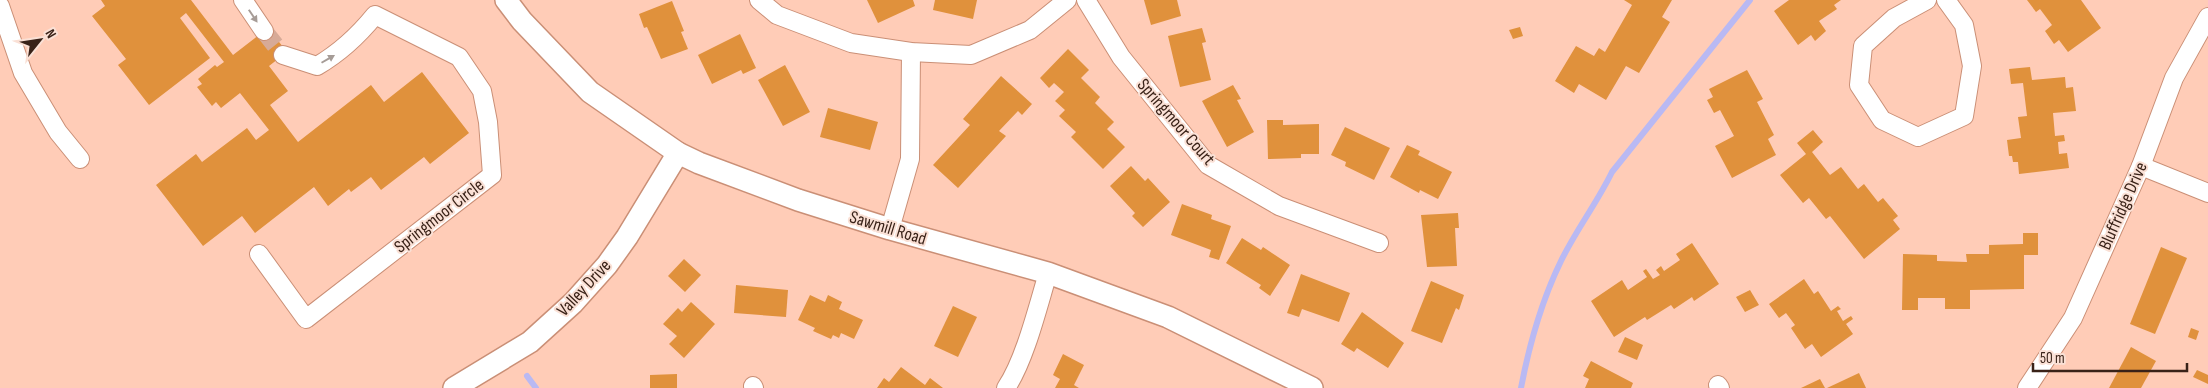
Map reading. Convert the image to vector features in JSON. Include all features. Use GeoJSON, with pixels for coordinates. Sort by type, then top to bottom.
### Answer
{"type":"FeatureCollection","features":[{"type":"Feature","properties":{"kind":"street"},"geometry":{"type":"LineString","coordinates":[[243,0],[264,31]]}},
{"type":"Feature","properties":{"kind":"street","name":"Sawmill Road"},"geometry":{"type":"LineString","coordinates":[[506,0],[522,22],[590,92],[678,153],[699,163],[798,200],[890,229],[1048,273],[1168,317],[1312,388]]}},
{"type":"Feature","properties":{"kind":"street"},"geometry":{"type":"LineString","coordinates":[[760,0],[777,15],[851,43],[911,52],[971,55],[1030,30],[1067,0]]}},
{"type":"Feature","properties":{"kind":"street","name":"Springmoor Court"},"geometry":{"type":"LineString","coordinates":[[1086,0],[1121,57],[1208,164],[1279,206],[1379,243]]}},
{"type":"Feature","properties":{"kind":"street"},"geometry":{"type":"LineString","coordinates":[[1927,0],[1894,18],[1864,46],[1859,85],[1882,120],[1918,137],[1964,116],[1972,66],[1964,25],[1946,0]]}},
{"type":"Feature","properties":{"kind":"street"},"geometry":{"type":"LineString","coordinates":[[0,6],[23,73],[58,132],[80,159]]}},
{"type":"Feature","properties":{"kind":"street","name":"Springmoor Circle"},"geometry":{"type":"LineString","coordinates":[[259,254],[306,319],[492,175],[488,122],[482,91],[459,57],[376,15],[358,36],[335,56],[316,66],[283,55]]}},
{"type":"Feature","properties":{"kind":"street","name":"Bluffridge Drive"},"geometry":{"type":"LineString","coordinates":[[2027,388],[2073,318],[2141,166],[2174,78],[2208,17]]}},
{"type":"Feature","properties":{"kind":"street"},"geometry":{"type":"LineString","coordinates":[[890,229],[910,159],[911,52]]}},
{"type":"Feature","properties":{"kind":"street","name":"Valley Drive"},"geometry":{"type":"LineString","coordinates":[[454,388],[530,342],[572,303],[607,265],[622,244],[678,153]]}},
{"type":"Feature","properties":{"kind":"street"},"geometry":{"type":"LineString","coordinates":[[2141,166],[2208,193]]}},
{"type":"Feature","properties":{"kind":"street"},"geometry":{"type":"LineString","coordinates":[[1006,388],[1013,379],[1048,273]]}},
{"type":"Feature","properties":{"kind":"building"},"geometry":{"type":"Polygon","coordinates":[[[101,0],[191,0],[233,55],[268,28],[287,52],[269,66],[288,91],[270,105],[298,142],[371,85],[384,102],[422,72],[469,133],[430,164],[424,157],[381,190],[371,177],[351,192],[349,189],[328,206],[314,187],[255,233],[242,216],[203,246],[156,185],[196,154],[202,162],[247,128],[256,140],[269,130],[240,93],[221,108],[216,102],[212,106],[197,87],[202,84],[198,79],[215,65],[217,67],[224,62],[186,13],[180,18],[210,58],[149,105],[118,65],[126,59],[92,16],[105,6],[101,0]]]}},
{"type":"Feature","properties":{"kind":"building"},"geometry":{"type":"Polygon","coordinates":[[[867,0],[913,0],[915,6],[878,23],[867,0]]]}},
{"type":"Feature","properties":{"kind":"building"},"geometry":{"type":"Polygon","coordinates":[[[935,0],[977,0],[973,19],[933,10],[935,0]]]}},
{"type":"Feature","properties":{"kind":"building"},"geometry":{"type":"Polygon","coordinates":[[[1144,0],[1177,0],[1181,16],[1151,25],[1144,0]]]}},
{"type":"Feature","properties":{"kind":"building"},"geometry":{"type":"Polygon","coordinates":[[[1624,0],[1672,0],[1662,17],[1670,22],[1639,73],[1626,66],[1606,100],[1579,84],[1574,93],[1555,81],[1576,46],[1594,56],[1599,48],[1605,52],[1632,5],[1624,0]]]}},
{"type":"Feature","properties":{"kind":"building"},"geometry":{"type":"Polygon","coordinates":[[[1789,0],[1841,0],[1834,5],[1837,9],[1819,21],[1826,31],[1815,41],[1811,35],[1798,45],[1774,11],[1789,0]]]}},
{"type":"Feature","properties":{"kind":"building"},"geometry":{"type":"Polygon","coordinates":[[[2027,0],[2081,0],[2101,28],[2068,52],[2059,40],[2054,44],[2045,31],[2052,25],[2040,9],[2036,12],[2027,0]]]}},
{"type":"Feature","properties":{"kind":"building"},"geometry":{"type":"Polygon","coordinates":[[[672,1],[684,31],[681,32],[688,49],[661,59],[647,27],[644,28],[639,14],[672,1]]]}},
{"type":"Feature","properties":{"kind":"building"},"geometry":{"type":"Polygon","coordinates":[[[1520,27],[1523,36],[1513,39],[1509,30],[1520,27]]]}},
{"type":"Feature","properties":{"kind":"building"},"geometry":{"type":"Polygon","coordinates":[[[1202,28],[1206,42],[1202,43],[1211,80],[1180,87],[1168,36],[1202,28]]]}},
{"type":"Feature","properties":{"kind":"building"},"geometry":{"type":"Polygon","coordinates":[[[740,34],[756,68],[743,74],[741,70],[712,84],[698,55],[740,34]]]}},
{"type":"Feature","properties":{"kind":"building"},"geometry":{"type":"Polygon","coordinates":[[[1068,49],[1089,70],[1081,78],[1100,97],[1095,103],[1114,122],[1107,129],[1125,147],[1103,169],[1071,137],[1076,132],[1059,116],[1065,110],[1055,101],[1064,92],[1054,83],[1049,88],[1040,78],[1068,49]]]}},
{"type":"Feature","properties":{"kind":"building"},"geometry":{"type":"Polygon","coordinates":[[[785,65],[810,112],[783,126],[758,80],[785,65]]]}},
{"type":"Feature","properties":{"kind":"building"},"geometry":{"type":"Polygon","coordinates":[[[2030,67],[2032,80],[2065,77],[2066,88],[2073,87],[2076,111],[2053,113],[2055,136],[2064,135],[2065,141],[2058,142],[2059,154],[2067,153],[2069,168],[2019,174],[2018,162],[2013,162],[2012,156],[2009,156],[2007,140],[2021,138],[2018,117],[2027,116],[2023,83],[2011,84],[2009,69],[2030,67]]]}},
{"type":"Feature","properties":{"kind":"building"},"geometry":{"type":"Polygon","coordinates":[[[1747,70],[1763,99],[1757,102],[1774,135],[1768,139],[1776,155],[1732,178],[1715,146],[1734,136],[1720,110],[1714,113],[1707,100],[1713,97],[1709,89],[1747,70]]]}},
{"type":"Feature","properties":{"kind":"building"},"geometry":{"type":"Polygon","coordinates":[[[1001,76],[1032,104],[1022,115],[1018,111],[999,131],[1006,136],[958,188],[933,165],[970,125],[963,119],[1001,76]]]}},
{"type":"Feature","properties":{"kind":"building"},"geometry":{"type":"Polygon","coordinates":[[[1233,85],[1241,99],[1237,100],[1254,132],[1227,147],[1202,101],[1233,85]]]}},
{"type":"Feature","properties":{"kind":"building"},"geometry":{"type":"Polygon","coordinates":[[[828,108],[878,122],[870,150],[820,137],[828,108]]]}},
{"type":"Feature","properties":{"kind":"building"},"geometry":{"type":"Polygon","coordinates":[[[1267,120],[1283,120],[1283,125],[1319,124],[1319,154],[1301,154],[1301,158],[1268,159],[1267,120]]]}},
{"type":"Feature","properties":{"kind":"building"},"geometry":{"type":"Polygon","coordinates":[[[1345,127],[1390,148],[1374,180],[1345,166],[1346,162],[1331,155],[1345,127]]]}},
{"type":"Feature","properties":{"kind":"building"},"geometry":{"type":"Polygon","coordinates":[[[1813,130],[1823,142],[1812,152],[1830,175],[1841,167],[1858,189],[1864,184],[1878,202],[1883,198],[1898,216],[1893,220],[1900,229],[1864,259],[1830,216],[1826,219],[1809,198],[1803,203],[1780,175],[1806,154],[1797,143],[1813,130]]]}},
{"type":"Feature","properties":{"kind":"building"},"geometry":{"type":"Polygon","coordinates":[[[1407,145],[1420,151],[1418,155],[1452,172],[1438,199],[1420,190],[1419,193],[1390,177],[1407,145]]]}},
{"type":"Feature","properties":{"kind":"building"},"geometry":{"type":"Polygon","coordinates":[[[1131,166],[1145,181],[1148,178],[1170,202],[1143,227],[1132,216],[1135,213],[1110,186],[1131,166]]]}},
{"type":"Feature","properties":{"kind":"building"},"geometry":{"type":"Polygon","coordinates":[[[1182,204],[1212,215],[1211,219],[1231,226],[1219,260],[1209,257],[1211,250],[1171,235],[1182,204]]]}},
{"type":"Feature","properties":{"kind":"building"},"geometry":{"type":"Polygon","coordinates":[[[1458,213],[1459,228],[1455,228],[1457,266],[1427,267],[1421,215],[1458,213]]]}},
{"type":"Feature","properties":{"kind":"building"},"geometry":{"type":"Polygon","coordinates":[[[2023,233],[2038,233],[2038,255],[2024,255],[2024,289],[1970,290],[1970,309],[1945,309],[1945,298],[1918,298],[1918,310],[1902,310],[1903,254],[1937,255],[1937,261],[1967,262],[1966,254],[1989,254],[1989,245],[2023,244],[2023,233]]]}},
{"type":"Feature","properties":{"kind":"building"},"geometry":{"type":"Polygon","coordinates":[[[1242,238],[1261,250],[1263,247],[1290,265],[1270,296],[1259,288],[1261,285],[1226,263],[1242,238]]]}},
{"type":"Feature","properties":{"kind":"building"},"geometry":{"type":"Polygon","coordinates":[[[1692,243],[1719,284],[1694,301],[1692,297],[1674,309],[1671,305],[1647,320],[1645,317],[1614,337],[1591,301],[1622,280],[1628,290],[1647,277],[1643,271],[1646,269],[1653,279],[1660,275],[1656,270],[1661,266],[1664,271],[1680,260],[1676,254],[1692,243]]]}},
{"type":"Feature","properties":{"kind":"building"},"geometry":{"type":"Polygon","coordinates":[[[2161,247],[2187,258],[2155,334],[2130,324],[2161,247]]]}},
{"type":"Feature","properties":{"kind":"building"},"geometry":{"type":"Polygon","coordinates":[[[684,259],[701,275],[685,292],[668,276],[684,259]]]}},
{"type":"Feature","properties":{"kind":"building"},"geometry":{"type":"Polygon","coordinates":[[[1301,274],[1350,293],[1339,322],[1302,309],[1299,317],[1287,313],[1301,274]]]}},
{"type":"Feature","properties":{"kind":"building"},"geometry":{"type":"Polygon","coordinates":[[[1804,279],[1814,294],[1818,291],[1831,311],[1838,306],[1841,309],[1837,311],[1843,321],[1851,316],[1853,319],[1846,324],[1853,334],[1821,357],[1812,344],[1805,349],[1791,328],[1795,325],[1786,313],[1779,318],[1769,304],[1804,279]]]}},
{"type":"Feature","properties":{"kind":"building"},"geometry":{"type":"Polygon","coordinates":[[[1431,281],[1464,295],[1459,310],[1456,308],[1442,343],[1411,331],[1431,281]]]}},
{"type":"Feature","properties":{"kind":"building"},"geometry":{"type":"Polygon","coordinates":[[[736,285],[788,290],[786,317],[734,313],[736,285]]]}},
{"type":"Feature","properties":{"kind":"building"},"geometry":{"type":"Polygon","coordinates":[[[1750,290],[1759,305],[1745,312],[1736,297],[1750,290]]]}},
{"type":"Feature","properties":{"kind":"building"},"geometry":{"type":"Polygon","coordinates":[[[810,295],[825,302],[828,295],[842,302],[839,309],[863,320],[854,339],[841,333],[839,338],[833,335],[831,339],[813,331],[815,328],[798,320],[810,295]]]}},
{"type":"Feature","properties":{"kind":"building"},"geometry":{"type":"Polygon","coordinates":[[[691,302],[715,324],[684,358],[669,344],[677,336],[663,324],[678,308],[682,312],[691,302]]]}},
{"type":"Feature","properties":{"kind":"building"},"geometry":{"type":"Polygon","coordinates":[[[953,306],[977,317],[958,357],[934,346],[953,306]]]}},
{"type":"Feature","properties":{"kind":"building"},"geometry":{"type":"Polygon","coordinates":[[[1362,312],[1404,343],[1388,368],[1357,348],[1354,352],[1341,344],[1362,312]]]}},
{"type":"Feature","properties":{"kind":"building"},"geometry":{"type":"Polygon","coordinates":[[[2191,328],[2199,331],[2196,340],[2188,337],[2191,328]]]}},
{"type":"Feature","properties":{"kind":"building"},"geometry":{"type":"Polygon","coordinates":[[[1625,337],[1643,345],[1637,360],[1618,352],[1625,337]]]}},
{"type":"Feature","properties":{"kind":"building"},"geometry":{"type":"Polygon","coordinates":[[[2131,347],[2156,361],[2141,388],[2109,388],[2131,347]]]}},
{"type":"Feature","properties":{"kind":"building"},"geometry":{"type":"Polygon","coordinates":[[[1063,354],[1084,365],[1074,385],[1079,388],[1055,388],[1060,379],[1053,375],[1063,354]]]}},
{"type":"Feature","properties":{"kind":"building"},"geometry":{"type":"Polygon","coordinates":[[[1591,361],[1633,383],[1631,388],[1585,388],[1589,379],[1583,376],[1591,361]]]}},
{"type":"Feature","properties":{"kind":"building"},"geometry":{"type":"Polygon","coordinates":[[[901,367],[925,385],[930,378],[943,388],[877,388],[884,378],[889,382],[901,367]]]}},
{"type":"Feature","properties":{"kind":"building"},"geometry":{"type":"Polygon","coordinates":[[[2197,370],[2208,375],[2208,384],[2193,377],[2197,370]]]}},
{"type":"Feature","properties":{"kind":"building"},"geometry":{"type":"Polygon","coordinates":[[[1859,373],[1866,388],[1827,388],[1859,373]]]}},
{"type":"Feature","properties":{"kind":"building"},"geometry":{"type":"Polygon","coordinates":[[[677,374],[677,388],[650,388],[650,375],[677,374]]]}},
{"type":"Feature","properties":{"kind":"building"},"geometry":{"type":"Polygon","coordinates":[[[1820,379],[1825,388],[1801,388],[1820,379]]]}},
{"type":"Feature","properties":{"kind":"waterway"},"geometry":{"type":"LineString","coordinates":[[1521,388],[1537,323],[1554,276],[1612,172],[1750,0]]}},
{"type":"Feature","properties":{"kind":"waterway"},"geometry":{"type":"LineString","coordinates":[[527,376],[536,388]]}},
{"type":"Feature","properties":{"kind":"tunnel"},"geometry":{"type":"LineString","coordinates":[[264,31],[283,55]]}}]}
